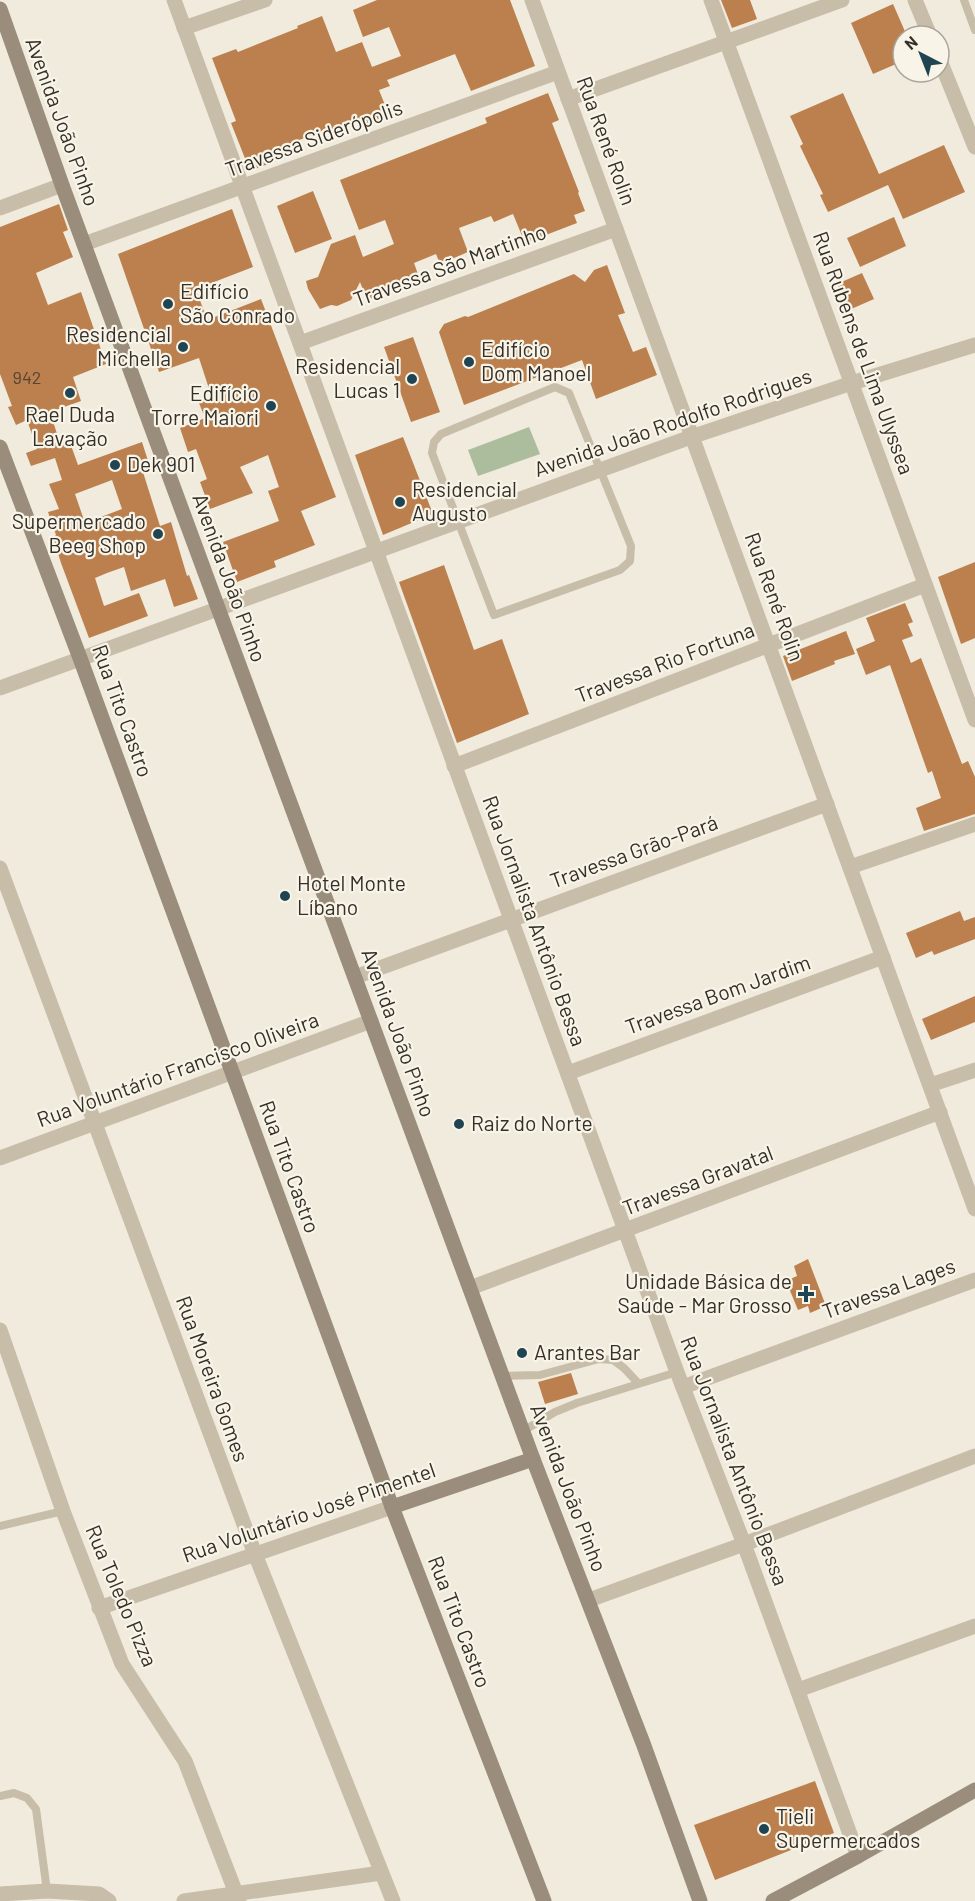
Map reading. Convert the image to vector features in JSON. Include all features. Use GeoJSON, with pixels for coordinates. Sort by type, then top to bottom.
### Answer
{"type":"FeatureCollection","features":[{"type":"Feature","properties":{"kind":"main road","name":"Avenida João Pinho"},"geometry":{"type":"LineString","coordinates":[[0,9],[62,185],[218,609],[533,1459],[589,1600],[700,1901]]}},
{"type":"Feature","properties":{"kind":"main road","name":"Rua Tito Castro"},"geometry":{"type":"LineString","coordinates":[[0,447],[80,658],[392,1507],[544,1901]]}},
{"type":"Feature","properties":{"kind":"main road","name":"Rua Voluntário José Pimentel"},"geometry":{"type":"LineString","coordinates":[[392,1507],[533,1459]]}},
{"type":"Feature","properties":{"kind":"main road"},"geometry":{"type":"LineString","coordinates":[[773,1901],[975,1790]]}},
{"type":"Feature","properties":{"kind":"street","name":"Rua Jornalista Antônio Bessa"},"geometry":{"type":"LineString","coordinates":[[174,0],[625,1231],[744,1544],[858,1856]]}},
{"type":"Feature","properties":{"kind":"street"},"geometry":{"type":"LineString","coordinates":[[184,28],[265,0]]}},
{"type":"Feature","properties":{"kind":"street","name":"Rua René Rolin"},"geometry":{"type":"LineString","coordinates":[[532,0],[975,1209]]}},
{"type":"Feature","properties":{"kind":"street","name":"Rua Rubens de Lima Ulyssea"},"geometry":{"type":"LineString","coordinates":[[711,0],[975,720]]}},
{"type":"Feature","properties":{"kind":"street"},"geometry":{"type":"LineString","coordinates":[[568,99],[842,0]]}},
{"type":"Feature","properties":{"kind":"street"},"geometry":{"type":"LineString","coordinates":[[915,0],[925,24]]}},
{"type":"Feature","properties":{"kind":"street","name":"Travessa Siderópolis"},"geometry":{"type":"LineString","coordinates":[[84,244],[558,72]]}},
{"type":"Feature","properties":{"kind":"street"},"geometry":{"type":"LineString","coordinates":[[950,84],[975,147]]}},
{"type":"Feature","properties":{"kind":"street"},"geometry":{"type":"LineString","coordinates":[[0,208],[62,185]]}},
{"type":"Feature","properties":{"kind":"street","name":"Travessa São Martinho"},"geometry":{"type":"LineString","coordinates":[[300,343],[616,229]]}},
{"type":"Feature","properties":{"kind":"street","name":"Avenida João Rodolfo Rodrigues"},"geometry":{"type":"LineString","coordinates":[[0,688],[691,437],[975,345]]}},
{"type":"Feature","properties":{"kind":"street","name":"Travessa Rio Fortuna"},"geometry":{"type":"LineString","coordinates":[[454,766],[925,585]]}},
{"type":"Feature","properties":{"kind":"street","name":"Travessa Grão-Pará"},"geometry":{"type":"LineString","coordinates":[[355,976],[826,804]]}},
{"type":"Feature","properties":{"kind":"street"},"geometry":{"type":"LineString","coordinates":[[850,867],[975,824]]}},
{"type":"Feature","properties":{"kind":"street","name":"Rua Moreira Gomes"},"geometry":{"type":"LineString","coordinates":[[0,868],[255,1554],[393,1901]]}},
{"type":"Feature","properties":{"kind":"street","name":"Travessa Bom Jardim"},"geometry":{"type":"LineString","coordinates":[[568,1073],[883,957]]}},
{"type":"Feature","properties":{"kind":"street","name":"Rua Voluntário Francisco Oliveira"},"geometry":{"type":"LineString","coordinates":[[0,1158],[371,1021]]}},
{"type":"Feature","properties":{"kind":"street"},"geometry":{"type":"LineString","coordinates":[[930,1085],[975,1070]]}},
{"type":"Feature","properties":{"kind":"street","name":"Travessa Gravatal"},"geometry":{"type":"LineString","coordinates":[[470,1288],[940,1112]]}},
{"type":"Feature","properties":{"kind":"street","name":"Travessa Lages"},"geometry":{"type":"LineString","coordinates":[[680,1380],[975,1280]]}},
{"type":"Feature","properties":{"kind":"street","name":"Rua Toledo Pizza"},"geometry":{"type":"LineString","coordinates":[[0,1330],[63,1511],[122,1664],[185,1761],[237,1897]]}},
{"type":"Feature","properties":{"kind":"street"},"geometry":{"type":"LineString","coordinates":[[589,1600],[975,1456]]}},
{"type":"Feature","properties":{"kind":"street","name":"Rua Voluntário José Pimentel"},"geometry":{"type":"LineString","coordinates":[[99,1608],[392,1507]]}},
{"type":"Feature","properties":{"kind":"street"},"geometry":{"type":"LineString","coordinates":[[798,1690],[975,1626]]}},
{"type":"Feature","properties":{"kind":"street"},"geometry":{"type":"LineString","coordinates":[[184,1901],[237,1897],[381,1873]]}},
{"type":"Feature","properties":{"kind":"street"},"geometry":{"type":"LineString","coordinates":[[0,1894],[47,1891],[99,1894],[109,1901]]}},
{"type":"Feature","properties":{"kind":"lane"},"geometry":{"type":"LineString","coordinates":[[964,0],[975,30]]}},
{"type":"Feature","properties":{"kind":"lane"},"geometry":{"type":"LineString","coordinates":[[555,387],[569,393],[600,470],[631,546],[630,561],[620,570],[494,615],[432,453],[434,442],[441,434],[555,387]]}},
{"type":"Feature","properties":{"kind":"lane"},"geometry":{"type":"LineString","coordinates":[[503,1376],[540,1375],[599,1359],[613,1360],[638,1383]]}},
{"type":"Feature","properties":{"kind":"lane"},"geometry":{"type":"LineString","coordinates":[[523,1431],[555,1412],[638,1383],[680,1380]]}},
{"type":"Feature","properties":{"kind":"lane"},"geometry":{"type":"LineString","coordinates":[[0,1526],[63,1511]]}},
{"type":"Feature","properties":{"kind":"lane"},"geometry":{"type":"LineString","coordinates":[[0,1796],[14,1793],[27,1798],[36,1809],[47,1891]]}},
{"type":"Feature","properties":{"kind":"green space"},"geometry":{"type":"Polygon","coordinates":[[[529,427],[540,454],[478,476],[468,450],[529,427]]]}},
{"type":"Feature","properties":{"kind":"building"},"geometry":{"type":"Polygon","coordinates":[[[377,0],[510,0],[535,66],[471,91],[455,54],[387,80],[390,86],[379,90],[389,115],[364,125],[361,119],[330,131],[329,128],[287,145],[291,155],[250,171],[231,123],[236,121],[212,58],[236,49],[238,52],[322,16],[336,52],[362,42],[372,67],[401,56],[389,27],[363,37],[353,10],[377,0]]]}},
{"type":"Feature","properties":{"kind":"building"},"geometry":{"type":"Polygon","coordinates":[[[721,0],[750,0],[757,19],[732,28],[721,0]]]}},
{"type":"Feature","properties":{"kind":"building"},"geometry":{"type":"Polygon","coordinates":[[[893,4],[902,24],[891,24],[891,66],[873,74],[851,23],[893,4]]]}},
{"type":"Feature","properties":{"kind":"building"},"geometry":{"type":"Polygon","coordinates":[[[548,93],[559,120],[552,123],[585,211],[574,215],[577,223],[525,243],[513,214],[494,222],[491,216],[459,228],[468,252],[440,264],[436,254],[414,263],[420,280],[367,300],[360,282],[351,300],[337,306],[331,305],[320,309],[306,281],[318,277],[331,244],[355,235],[363,257],[394,244],[385,220],[359,230],[340,180],[487,123],[485,118],[548,93]]]}},
{"type":"Feature","properties":{"kind":"building"},"geometry":{"type":"Polygon","coordinates":[[[843,93],[879,174],[944,145],[965,192],[903,219],[888,185],[828,212],[820,195],[823,194],[800,146],[803,144],[790,116],[843,93]]]}},
{"type":"Feature","properties":{"kind":"building"},"geometry":{"type":"Polygon","coordinates":[[[313,191],[332,239],[295,253],[277,206],[313,191]]]}},
{"type":"Feature","properties":{"kind":"building"},"geometry":{"type":"Polygon","coordinates":[[[59,204],[68,230],[63,232],[73,257],[36,273],[48,305],[81,292],[106,364],[73,377],[81,401],[50,412],[59,440],[68,437],[78,465],[142,442],[150,467],[142,469],[160,526],[171,522],[187,576],[189,575],[198,599],[174,607],[165,579],[131,591],[124,567],[107,573],[95,578],[104,606],[139,593],[148,616],[89,638],[61,563],[53,537],[56,535],[48,512],[59,509],[49,484],[62,480],[55,458],[31,466],[26,453],[37,449],[27,420],[16,425],[8,407],[12,406],[0,374],[0,227],[59,204]],[[112,480],[75,494],[85,523],[122,509],[112,480]]]}},
{"type":"Feature","properties":{"kind":"building"},"geometry":{"type":"Polygon","coordinates":[[[232,209],[253,267],[196,289],[207,320],[261,299],[336,497],[301,511],[315,545],[274,561],[276,567],[237,582],[223,542],[279,521],[268,491],[279,487],[268,455],[240,467],[253,493],[210,509],[200,482],[207,479],[196,449],[188,452],[180,428],[205,418],[199,403],[212,398],[199,358],[159,372],[118,254],[232,209]]]}},
{"type":"Feature","properties":{"kind":"building"},"geometry":{"type":"Polygon","coordinates":[[[894,217],[906,246],[860,267],[847,238],[894,217]]]}},
{"type":"Feature","properties":{"kind":"building"},"geometry":{"type":"Polygon","coordinates":[[[607,265],[625,313],[618,315],[633,352],[646,347],[657,375],[596,399],[582,360],[464,405],[439,332],[444,324],[468,317],[574,274],[585,282],[594,270],[607,265]]]}},
{"type":"Feature","properties":{"kind":"building"},"geometry":{"type":"Polygon","coordinates":[[[862,273],[874,299],[849,310],[837,284],[862,273]]]}},
{"type":"Feature","properties":{"kind":"building","name":"Residencial Lucas 1"},"geometry":{"type":"Polygon","coordinates":[[[413,337],[440,412],[411,422],[384,347],[413,337]]]}},
{"type":"Feature","properties":{"kind":"building"},"geometry":{"type":"Polygon","coordinates":[[[403,437],[433,514],[383,535],[355,455],[403,437]]]}},
{"type":"Feature","properties":{"kind":"building"},"geometry":{"type":"Polygon","coordinates":[[[975,562],[975,638],[961,644],[938,577],[975,562]]]}},
{"type":"Feature","properties":{"kind":"building"},"geometry":{"type":"Polygon","coordinates":[[[444,565],[474,650],[502,639],[529,714],[457,743],[399,582],[444,565]]]}},
{"type":"Feature","properties":{"kind":"building"},"geometry":{"type":"Polygon","coordinates":[[[905,603],[913,622],[908,624],[913,636],[902,640],[911,663],[921,658],[962,764],[968,761],[975,777],[975,814],[924,831],[916,808],[941,798],[932,771],[928,773],[890,665],[866,675],[856,649],[875,641],[866,618],[905,603]]]}},
{"type":"Feature","properties":{"kind":"building"},"geometry":{"type":"Polygon","coordinates":[[[846,631],[855,654],[834,661],[835,664],[792,681],[783,656],[846,631]]]}},
{"type":"Feature","properties":{"kind":"building"},"geometry":{"type":"Polygon","coordinates":[[[960,911],[964,921],[975,917],[975,939],[934,955],[932,951],[916,958],[906,933],[960,911]]]}},
{"type":"Feature","properties":{"kind":"building"},"geometry":{"type":"Polygon","coordinates":[[[975,996],[975,1022],[931,1040],[922,1019],[975,996]]]}},
{"type":"Feature","properties":{"kind":"building","name":"Unidade Básica de Saúde - Mar Grosso"},"geometry":{"type":"Polygon","coordinates":[[[808,1259],[826,1306],[810,1313],[808,1306],[798,1310],[786,1281],[797,1276],[794,1266],[808,1259]]]}},
{"type":"Feature","properties":{"kind":"building"},"geometry":{"type":"Polygon","coordinates":[[[571,1373],[578,1394],[545,1404],[538,1382],[571,1373]]]}},
{"type":"Feature","properties":{"kind":"building","name":"Tieli Supermercados"},"geometry":{"type":"Polygon","coordinates":[[[815,1781],[834,1833],[715,1880],[694,1825],[815,1781]]]}},
{"type":"Feature","properties":{"kind":"place","name":"Edifício São Conrado"},"geometry":{"type":"Point","coordinates":[168,304]}},
{"type":"Feature","properties":{"kind":"place","name":"Residencial Michella"},"geometry":{"type":"Point","coordinates":[183,347]}},
{"type":"Feature","properties":{"kind":"place","name":"Edifício Dom Manoel"},"geometry":{"type":"Point","coordinates":[469,362]}},
{"type":"Feature","properties":{"kind":"place","name":"Residencial Lucas 1"},"geometry":{"type":"Point","coordinates":[412,379]}},
{"type":"Feature","properties":{"kind":"place","name":"Rael Duda Lavação"},"geometry":{"type":"Point","coordinates":[70,393]}},
{"type":"Feature","properties":{"kind":"place","name":"Edifício Torre Maiori"},"geometry":{"type":"Point","coordinates":[271,406]}},
{"type":"Feature","properties":{"kind":"place","name":"Dek 901"},"geometry":{"type":"Point","coordinates":[115,465]}},
{"type":"Feature","properties":{"kind":"place","name":"Residencial Augusto"},"geometry":{"type":"Point","coordinates":[400,502]}},
{"type":"Feature","properties":{"kind":"place","name":"Supermercado Beeg Shop"},"geometry":{"type":"Point","coordinates":[158,534]}},
{"type":"Feature","properties":{"kind":"place","name":"Hotel Monte Líbano"},"geometry":{"type":"Point","coordinates":[285,896]}},
{"type":"Feature","properties":{"kind":"place","name":"Raiz do Norte"},"geometry":{"type":"Point","coordinates":[459,1124]}},
{"type":"Feature","properties":{"kind":"place","name":"Unidade Básica de Saúde - Mar Grosso"},"geometry":{"type":"Point","coordinates":[806,1294]}},
{"type":"Feature","properties":{"kind":"place","name":"Arantes Bar"},"geometry":{"type":"Point","coordinates":[522,1353]}},
{"type":"Feature","properties":{"kind":"place","name":"Tieli Supermercados"},"geometry":{"type":"Point","coordinates":[764,1829]}}]}
